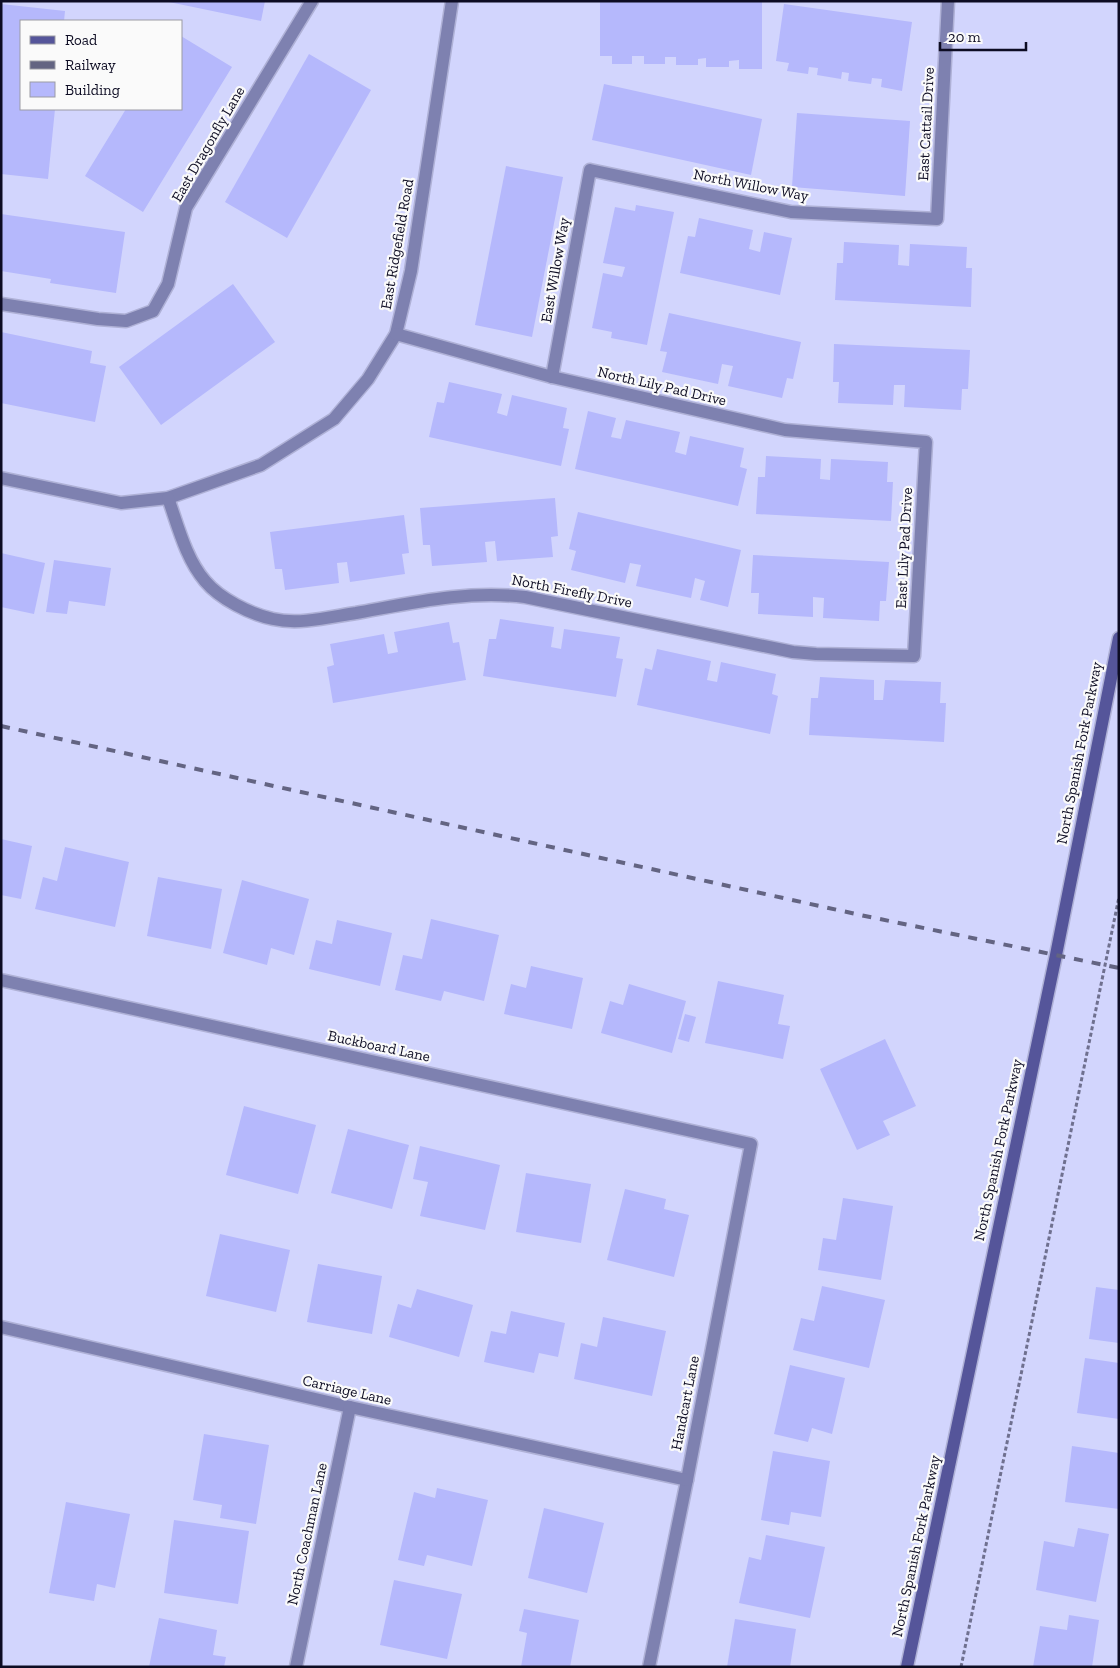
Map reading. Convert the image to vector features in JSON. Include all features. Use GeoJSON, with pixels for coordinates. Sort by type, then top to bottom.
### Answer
{"type":"FeatureCollection","features":[{"type":"Feature","properties":{"kind":"street","name":"East Dragonfly Lane"},"geometry":{"type":"LineString","coordinates":[[1,304],[98,319],[126,321],[153,312],[168,284],[186,208],[312,1]]}},
{"type":"Feature","properties":{"kind":"street","name":"East Ridgefield Road"},"geometry":{"type":"LineString","coordinates":[[1,478],[121,503],[168,498],[261,465],[334,419],[368,378],[396,334],[412,271],[452,1]]}},
{"type":"Feature","properties":{"kind":"street","name":"East Cattail Drive"},"geometry":{"type":"LineString","coordinates":[[938,219],[948,1]]}},
{"type":"Feature","properties":{"kind":"street","name":"North Willow Way"},"geometry":{"type":"LineString","coordinates":[[590,170],[790,212],[938,219]]}},
{"type":"Feature","properties":{"kind":"street","name":"East Willow Way"},"geometry":{"type":"LineString","coordinates":[[552,377],[590,170]]}},
{"type":"Feature","properties":{"kind":"street","name":"North Lily Pad Drive"},"geometry":{"type":"LineString","coordinates":[[396,334],[552,377],[786,430],[926,442]]}},
{"type":"Feature","properties":{"kind":"street","name":"East Lily Pad Drive"},"geometry":{"type":"LineString","coordinates":[[914,656],[926,442]]}},
{"type":"Feature","properties":{"kind":"street","name":"North Firefly Drive"},"geometry":{"type":"LineString","coordinates":[[168,498],[187,551],[205,581],[235,605],[274,620],[308,621],[467,594],[495,593],[524,597],[793,652],[914,656]]}},
{"type":"Feature","properties":{"kind":"street","name":"North Spanish Fork Parkway"},"geometry":{"type":"LineString","coordinates":[[907,1667],[1052,974],[1119,638]]}},
{"type":"Feature","properties":{"kind":"street","name":"Buckboard Lane"},"geometry":{"type":"LineString","coordinates":[[1,980],[751,1144]]}},
{"type":"Feature","properties":{"kind":"street","name":"Handcart Lane"},"geometry":{"type":"LineString","coordinates":[[649,1667],[687,1480],[751,1144]]}},
{"type":"Feature","properties":{"kind":"street","name":"Carriage Lane"},"geometry":{"type":"LineString","coordinates":[[1,1327],[350,1407],[687,1480]]}},
{"type":"Feature","properties":{"kind":"street","name":"North Coachman Lane"},"geometry":{"type":"LineString","coordinates":[[296,1667],[350,1407]]}},
{"type":"Feature","properties":{"kind":"path"},"geometry":{"type":"LineString","coordinates":[[961,1667],[1119,897]]}},
{"type":"Feature","properties":{"kind":"building"},"geometry":{"type":"Polygon","coordinates":[[[164,1],[265,1],[261,21],[164,1]]]}},
{"type":"Feature","properties":{"kind":"building"},"geometry":{"type":"Polygon","coordinates":[[[600,1],[762,1],[762,69],[739,69],[739,60],[729,61],[729,67],[706,67],[706,58],[698,59],[698,65],[676,65],[676,57],[665,57],[665,64],[644,64],[644,56],[632,56],[632,64],[612,64],[612,56],[600,56],[600,1]]]}},
{"type":"Feature","properties":{"kind":"building"},"geometry":{"type":"Polygon","coordinates":[[[1,4],[65,11],[64,20],[20,20],[20,110],[55,110],[48,179],[1,174],[1,4]]]}},
{"type":"Feature","properties":{"kind":"building"},"geometry":{"type":"Polygon","coordinates":[[[784,4],[912,22],[902,91],[881,87],[882,79],[872,78],[871,84],[848,81],[849,73],[842,72],[841,79],[817,75],[818,68],[809,67],[808,74],[787,71],[789,63],[776,61],[784,4]]]}},
{"type":"Feature","properties":{"kind":"building"},"geometry":{"type":"Polygon","coordinates":[[[182,37],[232,67],[143,212],[85,176],[125,110],[182,110],[182,37]]]}},
{"type":"Feature","properties":{"kind":"building"},"geometry":{"type":"Polygon","coordinates":[[[309,54],[371,90],[287,238],[225,202],[309,54]]]}},
{"type":"Feature","properties":{"kind":"building"},"geometry":{"type":"Polygon","coordinates":[[[604,84],[762,119],[751,175],[592,140],[604,84]]]}},
{"type":"Feature","properties":{"kind":"building"},"geometry":{"type":"Polygon","coordinates":[[[797,113],[910,121],[905,196],[792,187],[797,113]]]}},
{"type":"Feature","properties":{"kind":"building"},"geometry":{"type":"Polygon","coordinates":[[[506,166],[563,177],[532,337],[475,325],[506,166]]]}},
{"type":"Feature","properties":{"kind":"building"},"geometry":{"type":"Polygon","coordinates":[[[636,205],[674,212],[647,345],[611,338],[612,332],[592,328],[603,273],[622,277],[625,267],[603,263],[615,207],[635,211],[636,205]]]}},
{"type":"Feature","properties":{"kind":"building"},"geometry":{"type":"Polygon","coordinates":[[[1,214],[125,232],[116,293],[50,283],[51,279],[1,271],[1,214]]]}},
{"type":"Feature","properties":{"kind":"building"},"geometry":{"type":"Polygon","coordinates":[[[699,218],[753,230],[749,249],[760,252],[764,232],[792,238],[780,295],[680,273],[688,236],[695,237],[699,218]]]}},
{"type":"Feature","properties":{"kind":"building"},"geometry":{"type":"Polygon","coordinates":[[[844,242],[899,245],[898,265],[909,266],[910,244],[967,247],[966,268],[972,268],[971,307],[835,300],[837,263],[843,263],[844,242]]]}},
{"type":"Feature","properties":{"kind":"building"},"geometry":{"type":"Polygon","coordinates":[[[233,284],[275,342],[161,425],[119,367],[233,284]]]}},
{"type":"Feature","properties":{"kind":"building"},"geometry":{"type":"Polygon","coordinates":[[[669,313],[801,342],[793,379],[787,378],[782,398],[728,386],[733,366],[722,364],[718,384],[662,372],[667,352],[660,351],[669,313]]]}},
{"type":"Feature","properties":{"kind":"building"},"geometry":{"type":"Polygon","coordinates":[[[1,332],[92,351],[90,363],[106,366],[95,422],[1,403],[1,332]]]}},
{"type":"Feature","properties":{"kind":"building"},"geometry":{"type":"Polygon","coordinates":[[[834,344],[970,350],[968,389],[962,389],[961,410],[904,407],[905,385],[894,385],[893,405],[838,403],[839,382],[833,382],[834,344]]]}},
{"type":"Feature","properties":{"kind":"building"},"geometry":{"type":"Polygon","coordinates":[[[449,382],[502,394],[497,413],[507,416],[512,395],[567,408],[563,428],[569,429],[561,466],[429,437],[437,402],[444,403],[449,382]]]}},
{"type":"Feature","properties":{"kind":"building"},"geometry":{"type":"Polygon","coordinates":[[[588,411],[616,418],[611,437],[621,439],[626,420],[680,432],[675,452],[686,455],[690,436],[744,448],[740,467],[747,469],[738,506],[575,469],[588,411]]]}},
{"type":"Feature","properties":{"kind":"building"},"geometry":{"type":"Polygon","coordinates":[[[766,456],[821,459],[820,479],[830,480],[831,459],[888,462],[887,482],[893,482],[891,521],[756,514],[758,477],[765,477],[766,456]]]}},
{"type":"Feature","properties":{"kind":"building"},"geometry":{"type":"Polygon","coordinates":[[[555,498],[558,536],[551,537],[553,557],[497,561],[495,541],[485,542],[487,562],[432,566],[430,545],[423,545],[420,508],[555,498]]]}},
{"type":"Feature","properties":{"kind":"building"},"geometry":{"type":"Polygon","coordinates":[[[578,512],[741,550],[728,607],[700,600],[705,581],[695,578],[691,598],[636,586],[641,565],[630,563],[625,583],[571,570],[576,551],[569,549],[578,512]]]}},
{"type":"Feature","properties":{"kind":"building"},"geometry":{"type":"Polygon","coordinates":[[[404,515],[409,553],[402,554],[405,574],[350,582],[347,562],[337,563],[339,583],[285,590],[282,569],[275,569],[270,532],[404,515]]]}},
{"type":"Feature","properties":{"kind":"building"},"geometry":{"type":"Polygon","coordinates":[[[1,553],[45,563],[34,614],[1,607],[1,553]]]}},
{"type":"Feature","properties":{"kind":"building"},"geometry":{"type":"Polygon","coordinates":[[[753,555],[889,562],[886,601],[880,601],[879,621],[823,618],[824,598],[813,597],[813,617],[758,614],[759,593],[751,593],[753,555]]]}},
{"type":"Feature","properties":{"kind":"building"},"geometry":{"type":"Polygon","coordinates":[[[54,560],[111,568],[105,606],[69,601],[67,614],[46,612],[54,560]]]}},
{"type":"Feature","properties":{"kind":"building"},"geometry":{"type":"Polygon","coordinates":[[[500,619],[554,627],[551,647],[561,649],[564,629],[620,637],[616,658],[623,659],[616,697],[483,676],[489,639],[496,639],[500,619]]]}},
{"type":"Feature","properties":{"kind":"building"},"geometry":{"type":"Polygon","coordinates":[[[449,622],[453,643],[459,642],[466,680],[333,703],[327,667],[334,665],[330,644],[384,634],[388,654],[398,652],[394,632],[449,622]]]}},
{"type":"Feature","properties":{"kind":"building"},"geometry":{"type":"Polygon","coordinates":[[[657,649],[711,661],[707,680],[717,682],[721,662],[776,674],[772,694],[778,696],[770,734],[637,705],[645,668],[652,670],[657,649]]]}},
{"type":"Feature","properties":{"kind":"building"},"geometry":{"type":"Polygon","coordinates":[[[820,677],[874,680],[874,700],[883,700],[885,680],[941,682],[940,703],[946,703],[944,742],[809,735],[811,698],[818,698],[820,677]]]}},
{"type":"Feature","properties":{"kind":"building"},"geometry":{"type":"Polygon","coordinates":[[[1,839],[32,846],[21,899],[1,895],[1,839]]]}},
{"type":"Feature","properties":{"kind":"building"},"geometry":{"type":"Polygon","coordinates":[[[65,847],[129,862],[115,927],[35,909],[43,877],[57,881],[65,847]]]}},
{"type":"Feature","properties":{"kind":"building"},"geometry":{"type":"Polygon","coordinates":[[[158,877],[222,889],[211,949],[147,936],[158,877]]]}},
{"type":"Feature","properties":{"kind":"building"},"geometry":{"type":"Polygon","coordinates":[[[242,880],[309,899],[294,955],[271,948],[267,965],[223,953],[242,880]]]}},
{"type":"Feature","properties":{"kind":"building"},"geometry":{"type":"Polygon","coordinates":[[[431,919],[499,935],[484,1001],[444,991],[441,1001],[395,990],[403,955],[422,959],[431,919]]]}},
{"type":"Feature","properties":{"kind":"building"},"geometry":{"type":"Polygon","coordinates":[[[337,920],[392,933],[380,986],[309,969],[316,940],[332,944],[337,920]]]}},
{"type":"Feature","properties":{"kind":"building"},"geometry":{"type":"Polygon","coordinates":[[[531,966],[583,978],[572,1029],[504,1014],[511,984],[526,988],[531,966]]]}},
{"type":"Feature","properties":{"kind":"building"},"geometry":{"type":"Polygon","coordinates":[[[718,981],[784,995],[778,1024],[790,1026],[783,1059],[705,1043],[718,981]]]}},
{"type":"Feature","properties":{"kind":"building"},"geometry":{"type":"Polygon","coordinates":[[[629,984],[686,1001],[672,1053],[601,1033],[610,1001],[623,1005],[629,984]]]}},
{"type":"Feature","properties":{"kind":"building"},"geometry":{"type":"Polygon","coordinates":[[[685,1014],[696,1017],[689,1042],[678,1039],[685,1014]]]}},
{"type":"Feature","properties":{"kind":"building"},"geometry":{"type":"Polygon","coordinates":[[[885,1039],[916,1106],[883,1121],[890,1135],[857,1150],[820,1069],[885,1039]]]}},
{"type":"Feature","properties":{"kind":"building"},"geometry":{"type":"Polygon","coordinates":[[[244,1106],[316,1125],[298,1194],[226,1175],[244,1106]]]}},
{"type":"Feature","properties":{"kind":"building"},"geometry":{"type":"Polygon","coordinates":[[[348,1129],[409,1145],[392,1209],[331,1193],[348,1129]]]}},
{"type":"Feature","properties":{"kind":"building"},"geometry":{"type":"Polygon","coordinates":[[[420,1146],[500,1165],[485,1230],[420,1216],[428,1182],[413,1179],[420,1146]]]}},
{"type":"Feature","properties":{"kind":"building"},"geometry":{"type":"Polygon","coordinates":[[[526,1173],[591,1184],[581,1243],[516,1232],[526,1173]]]}},
{"type":"Feature","properties":{"kind":"building"},"geometry":{"type":"Polygon","coordinates":[[[625,1189],[666,1199],[664,1209],[689,1215],[674,1277],[607,1260],[625,1189]]]}},
{"type":"Feature","properties":{"kind":"building"},"geometry":{"type":"Polygon","coordinates":[[[843,1198],[893,1206],[881,1280],[818,1270],[823,1238],[836,1240],[843,1198]]]}},
{"type":"Feature","properties":{"kind":"building"},"geometry":{"type":"Polygon","coordinates":[[[220,1234],[290,1250],[276,1312],[206,1296],[220,1234]]]}},
{"type":"Feature","properties":{"kind":"building"},"geometry":{"type":"Polygon","coordinates":[[[318,1264],[382,1276],[372,1334],[307,1322],[318,1264]]]}},
{"type":"Feature","properties":{"kind":"building"},"geometry":{"type":"Polygon","coordinates":[[[822,1286],[885,1300],[869,1368],[793,1350],[801,1318],[814,1321],[822,1286]]]}},
{"type":"Feature","properties":{"kind":"building"},"geometry":{"type":"Polygon","coordinates":[[[1096,1287],[1119,1290],[1119,1343],[1089,1339],[1096,1287]]]}},
{"type":"Feature","properties":{"kind":"building"},"geometry":{"type":"Polygon","coordinates":[[[417,1289],[473,1305],[459,1357],[389,1337],[398,1304],[411,1308],[417,1289]]]}},
{"type":"Feature","properties":{"kind":"building"},"geometry":{"type":"Polygon","coordinates":[[[511,1311],[565,1323],[558,1357],[539,1353],[534,1373],[484,1362],[491,1331],[506,1334],[511,1311]]]}},
{"type":"Feature","properties":{"kind":"building"},"geometry":{"type":"Polygon","coordinates":[[[603,1317],[666,1331],[652,1396],[574,1379],[581,1343],[597,1347],[603,1317]]]}},
{"type":"Feature","properties":{"kind":"building"},"geometry":{"type":"Polygon","coordinates":[[[1085,1358],[1119,1363],[1119,1419],[1077,1413],[1085,1358]]]}},
{"type":"Feature","properties":{"kind":"building"},"geometry":{"type":"Polygon","coordinates":[[[790,1365],[845,1378],[832,1434],[812,1428],[808,1442],[774,1434],[790,1365]]]}},
{"type":"Feature","properties":{"kind":"building"},"geometry":{"type":"Polygon","coordinates":[[[204,1434],[269,1445],[256,1524],[220,1518],[222,1505],[193,1500],[204,1434]]]}},
{"type":"Feature","properties":{"kind":"building"},"geometry":{"type":"Polygon","coordinates":[[[1072,1446],[1119,1453],[1119,1509],[1065,1502],[1072,1446]]]}},
{"type":"Feature","properties":{"kind":"building"},"geometry":{"type":"Polygon","coordinates":[[[773,1451],[830,1461],[821,1517],[791,1512],[789,1525],[761,1520],[773,1451]]]}},
{"type":"Feature","properties":{"kind":"building"},"geometry":{"type":"Polygon","coordinates":[[[437,1488],[488,1500],[472,1566],[427,1555],[424,1566],[398,1560],[414,1492],[435,1498],[437,1488]]]}},
{"type":"Feature","properties":{"kind":"building"},"geometry":{"type":"Polygon","coordinates":[[[66,1502],[130,1514],[115,1588],[97,1584],[94,1601],[49,1593],[66,1502]]]}},
{"type":"Feature","properties":{"kind":"building"},"geometry":{"type":"Polygon","coordinates":[[[544,1508],[604,1523],[587,1593],[528,1578],[544,1508]]]}},
{"type":"Feature","properties":{"kind":"building"},"geometry":{"type":"Polygon","coordinates":[[[174,1520],[249,1531],[238,1604],[164,1593],[174,1520]]]}},
{"type":"Feature","properties":{"kind":"building"},"geometry":{"type":"Polygon","coordinates":[[[1078,1528],[1109,1534],[1096,1602],[1036,1590],[1044,1541],[1074,1547],[1078,1528]]]}},
{"type":"Feature","properties":{"kind":"building"},"geometry":{"type":"Polygon","coordinates":[[[766,1535],[825,1547],[810,1618],[739,1603],[749,1557],[761,1560],[766,1535]]]}},
{"type":"Feature","properties":{"kind":"building"},"geometry":{"type":"Polygon","coordinates":[[[394,1580],[462,1594],[447,1659],[380,1645],[394,1580]]]}},
{"type":"Feature","properties":{"kind":"building"},"geometry":{"type":"Polygon","coordinates":[[[524,1609],[579,1620],[570,1667],[521,1667],[527,1633],[519,1631],[524,1609]]]}},
{"type":"Feature","properties":{"kind":"building"},"geometry":{"type":"Polygon","coordinates":[[[1069,1615],[1099,1620],[1092,1667],[1033,1667],[1040,1626],[1067,1630],[1069,1615]]]}},
{"type":"Feature","properties":{"kind":"building"},"geometry":{"type":"Polygon","coordinates":[[[159,1618],[217,1630],[213,1655],[226,1657],[224,1667],[149,1667],[159,1618]]]}},
{"type":"Feature","properties":{"kind":"building"},"geometry":{"type":"Polygon","coordinates":[[[735,1619],[796,1629],[790,1667],[727,1667],[735,1619]]]}},
{"type":"Feature","properties":{"kind":"railway"},"geometry":{"type":"LineString","coordinates":[[1,726],[865,916],[1119,968]]}}]}
